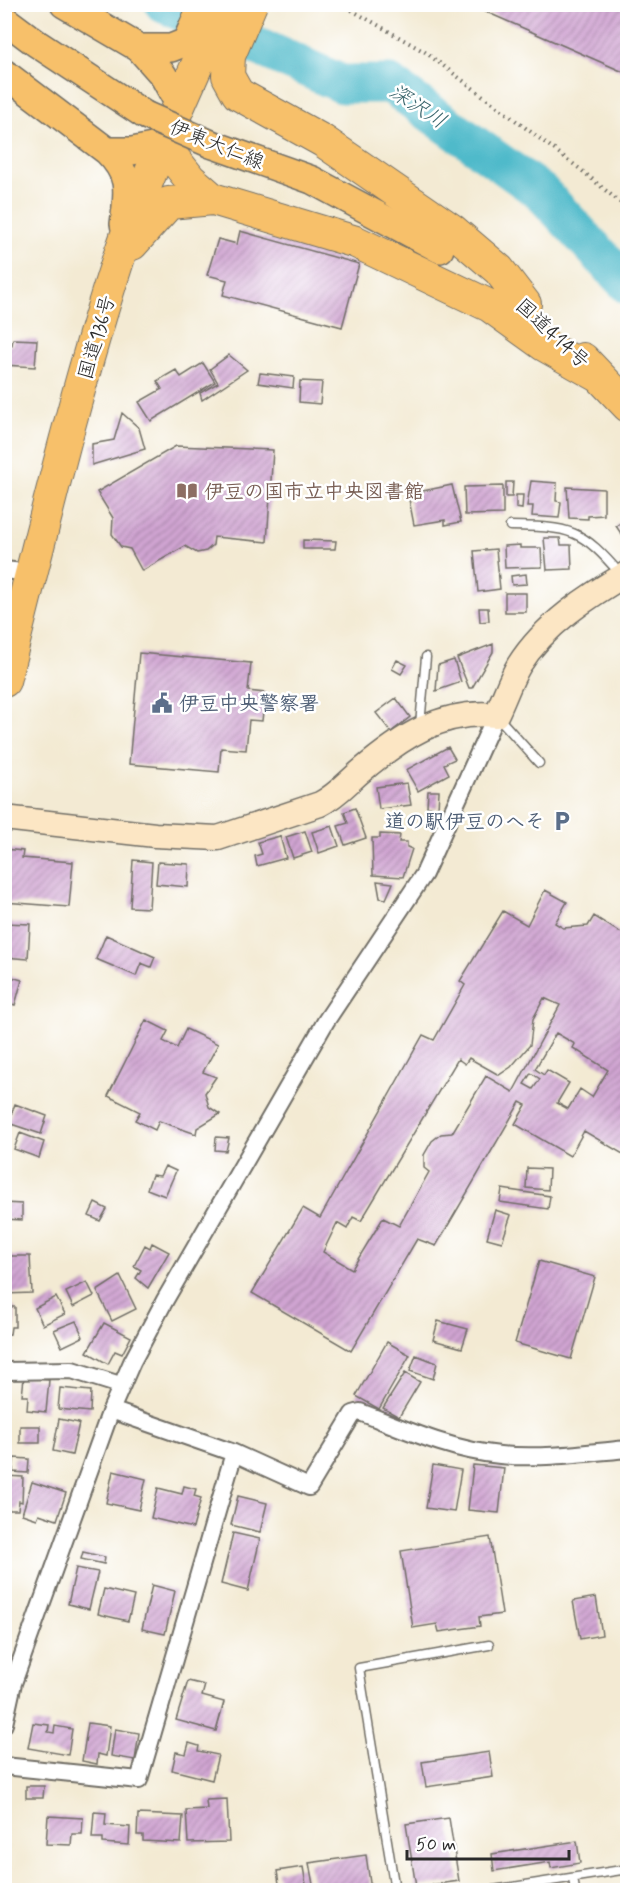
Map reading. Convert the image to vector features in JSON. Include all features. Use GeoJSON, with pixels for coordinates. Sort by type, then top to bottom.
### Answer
{"type":"FeatureCollection","features":[{"type":"Feature","properties":{"kind":"highway","name":"国道136号"},"geometry":{"type":"LineString","coordinates":[[4,681],[18,571],[119,258],[163,145],[207,48],[224,4]]}},
{"type":"Feature","properties":{"kind":"highway"},"geometry":{"type":"LineString","coordinates":[[251,4],[207,48],[238,94],[323,141],[452,230],[498,270],[525,304]]}},
{"type":"Feature","properties":{"kind":"highway"},"geometry":{"type":"LineString","coordinates":[[163,145],[190,179],[213,200]]}},
{"type":"Feature","properties":{"kind":"highway"},"geometry":{"type":"LineString","coordinates":[[119,258],[169,203],[213,200],[356,242],[490,306],[544,345],[597,375]]}},
{"type":"Feature","properties":{"kind":"highway","name":"国道414号"},"geometry":{"type":"LineString","coordinates":[[440,249],[525,304],[561,335],[627,406]]}},
{"type":"Feature","properties":{"kind":"main road"},"geometry":{"type":"LineString","coordinates":[[64,4],[139,48],[163,75],[180,106]]}},
{"type":"Feature","properties":{"kind":"main road"},"geometry":{"type":"LineString","coordinates":[[139,48],[207,48],[203,4]]}},
{"type":"Feature","properties":{"kind":"main road","name":"伊東大仁線"},"geometry":{"type":"LineString","coordinates":[[4,19],[36,44],[145,115],[211,144],[312,180],[440,249]]}},
{"type":"Feature","properties":{"kind":"main road"},"geometry":{"type":"LineString","coordinates":[[4,73],[107,151],[123,166],[128,189],[119,258]]}},
{"type":"Feature","properties":{"kind":"main road"},"geometry":{"type":"LineString","coordinates":[[107,151],[132,151],[163,145]]}},
{"type":"Feature","properties":{"kind":"street"},"geometry":{"type":"LineString","coordinates":[[4,1724],[12,1683],[120,1385],[165,1299],[326,1022],[424,874],[519,666],[534,644],[577,608],[625,574]]}},
{"type":"Feature","properties":{"kind":"street"},"geometry":{"type":"LineString","coordinates":[[4,818],[155,835],[218,838],[320,804],[334,797],[373,761],[419,731],[450,716],[475,713],[496,715]]}},
{"type":"Feature","properties":{"kind":"street"},"geometry":{"type":"LineString","coordinates":[[4,1371],[72,1370],[120,1385]]}},
{"type":"Feature","properties":{"kind":"street"},"geometry":{"type":"LineString","coordinates":[[111,1410],[234,1453],[309,1486],[353,1414],[360,1412],[406,1429],[496,1455],[530,1457],[627,1449]]}},
{"type":"Feature","properties":{"kind":"street"},"geometry":{"type":"LineString","coordinates":[[4,1766],[139,1780],[234,1453]]}},
{"type":"Feature","properties":{"kind":"lane"},"geometry":{"type":"LineString","coordinates":[[510,526],[569,529],[600,550],[625,574]]}},
{"type":"Feature","properties":{"kind":"lane"},"geometry":{"type":"LineString","coordinates":[[419,731],[426,657]]}},
{"type":"Feature","properties":{"kind":"lane"},"geometry":{"type":"LineString","coordinates":[[496,715],[539,763]]}},
{"type":"Feature","properties":{"kind":"lane"},"geometry":{"type":"LineString","coordinates":[[395,1890],[359,1668],[489,1645]]}},
{"type":"Feature","properties":{"kind":"lane"},"geometry":{"type":"LineString","coordinates":[[493,1890],[515,1889],[627,1869]]}},
{"type":"Feature","properties":{"kind":"lane"},"geometry":{"type":"LineString","coordinates":[[573,1878],[575,1890]]}},
{"type":"Feature","properties":{"kind":"path"},"geometry":{"type":"LineString","coordinates":[[341,4],[425,52],[580,169],[627,209]]}},
{"type":"Feature","properties":{"kind":"building"},"geometry":{"type":"Polygon","coordinates":[[[468,4],[628,4],[628,74],[468,4]]]}},
{"type":"Feature","properties":{"kind":"building"},"geometry":{"type":"Polygon","coordinates":[[[240,231],[359,264],[342,327],[223,295],[227,280],[207,275],[218,239],[237,244],[240,231]]]}},
{"type":"Feature","properties":{"kind":"building"},"geometry":{"type":"Polygon","coordinates":[[[13,339],[37,340],[35,367],[4,365],[4,345],[12,345],[13,339]]]}},
{"type":"Feature","properties":{"kind":"building"},"geometry":{"type":"Polygon","coordinates":[[[229,355],[247,370],[202,400],[200,393],[218,383],[210,369],[229,355]]]}},
{"type":"Feature","properties":{"kind":"building"},"geometry":{"type":"Polygon","coordinates":[[[203,363],[215,382],[151,421],[139,402],[162,389],[157,381],[176,370],[181,377],[203,363]]]}},
{"type":"Feature","properties":{"kind":"building"},"geometry":{"type":"Polygon","coordinates":[[[260,373],[294,377],[293,388],[258,383],[260,373]]]}},
{"type":"Feature","properties":{"kind":"building"},"geometry":{"type":"Polygon","coordinates":[[[300,381],[322,382],[320,404],[299,402],[300,381]]]}},
{"type":"Feature","properties":{"kind":"building"},"geometry":{"type":"Polygon","coordinates":[[[122,413],[139,428],[145,449],[92,465],[92,444],[114,440],[122,413]]]}},
{"type":"Feature","properties":{"kind":"building"},"geometry":{"type":"Polygon","coordinates":[[[176,446],[273,450],[267,542],[214,537],[213,545],[206,551],[197,553],[185,546],[142,571],[130,549],[121,547],[112,534],[113,518],[97,492],[176,446]]]}},
{"type":"Feature","properties":{"kind":"building"},"geometry":{"type":"Polygon","coordinates":[[[531,481],[557,483],[556,501],[561,502],[559,518],[532,516],[533,506],[527,506],[531,481]]]}},
{"type":"Feature","properties":{"kind":"building"},"geometry":{"type":"Polygon","coordinates":[[[506,482],[513,482],[512,497],[506,497],[506,482]]]}},
{"type":"Feature","properties":{"kind":"building"},"geometry":{"type":"Polygon","coordinates":[[[452,485],[461,522],[445,525],[445,520],[414,525],[408,494],[452,485]]]}},
{"type":"Feature","properties":{"kind":"building"},"geometry":{"type":"Polygon","coordinates":[[[503,486],[503,514],[465,515],[464,487],[503,486]]]}},
{"type":"Feature","properties":{"kind":"building"},"geometry":{"type":"Polygon","coordinates":[[[567,487],[604,489],[604,515],[588,516],[588,519],[569,518],[567,487]]]}},
{"type":"Feature","properties":{"kind":"building"},"geometry":{"type":"Polygon","coordinates":[[[516,495],[523,495],[522,509],[516,508],[516,495]]]}},
{"type":"Feature","properties":{"kind":"building"},"geometry":{"type":"Polygon","coordinates":[[[628,509],[628,544],[616,526],[625,520],[621,513],[628,509]]]}},
{"type":"Feature","properties":{"kind":"building"},"geometry":{"type":"Polygon","coordinates":[[[544,538],[560,538],[561,545],[571,545],[572,569],[547,570],[544,538]]]}},
{"type":"Feature","properties":{"kind":"building"},"geometry":{"type":"Polygon","coordinates":[[[303,540],[336,541],[335,549],[303,549],[303,540]]]}},
{"type":"Feature","properties":{"kind":"building"},"geometry":{"type":"Polygon","coordinates":[[[520,545],[520,548],[541,548],[542,567],[505,568],[504,546],[520,545]]]}},
{"type":"Feature","properties":{"kind":"building"},"geometry":{"type":"Polygon","coordinates":[[[496,549],[500,589],[478,592],[474,551],[496,549]]]}},
{"type":"Feature","properties":{"kind":"building"},"geometry":{"type":"Polygon","coordinates":[[[526,574],[527,584],[512,585],[511,576],[526,574]]]}},
{"type":"Feature","properties":{"kind":"building"},"geometry":{"type":"Polygon","coordinates":[[[505,593],[526,593],[526,612],[505,612],[505,593]]]}},
{"type":"Feature","properties":{"kind":"building"},"geometry":{"type":"Polygon","coordinates":[[[479,608],[488,608],[489,621],[480,622],[479,608]]]}},
{"type":"Feature","properties":{"kind":"building"},"geometry":{"type":"Polygon","coordinates":[[[493,644],[493,652],[472,688],[469,688],[457,658],[493,644]]]}},
{"type":"Feature","properties":{"kind":"building"},"geometry":{"type":"Polygon","coordinates":[[[139,653],[251,663],[248,691],[265,693],[262,721],[249,720],[246,750],[221,748],[219,772],[129,764],[139,653]]]}},
{"type":"Feature","properties":{"kind":"building"},"geometry":{"type":"Polygon","coordinates":[[[397,660],[407,665],[401,674],[392,669],[397,660]]]}},
{"type":"Feature","properties":{"kind":"building"},"geometry":{"type":"Polygon","coordinates":[[[454,660],[461,682],[436,691],[438,665],[454,660]]]}},
{"type":"Feature","properties":{"kind":"building"},"geometry":{"type":"Polygon","coordinates":[[[396,698],[410,717],[391,732],[376,713],[396,698]]]}},
{"type":"Feature","properties":{"kind":"building"},"geometry":{"type":"Polygon","coordinates":[[[448,747],[455,759],[444,764],[449,774],[418,791],[406,770],[448,747]]]}},
{"type":"Feature","properties":{"kind":"building"},"geometry":{"type":"Polygon","coordinates":[[[407,783],[411,805],[379,809],[376,787],[407,783]]]}},
{"type":"Feature","properties":{"kind":"building"},"geometry":{"type":"Polygon","coordinates":[[[428,791],[439,791],[438,808],[427,807],[428,791]]]}},
{"type":"Feature","properties":{"kind":"building"},"geometry":{"type":"Polygon","coordinates":[[[355,808],[366,838],[345,845],[338,826],[348,823],[344,812],[355,808]]]}},
{"type":"Feature","properties":{"kind":"building"},"geometry":{"type":"Polygon","coordinates":[[[332,826],[339,846],[319,853],[312,832],[332,826]]]}},
{"type":"Feature","properties":{"kind":"building"},"geometry":{"type":"Polygon","coordinates":[[[305,831],[312,852],[293,858],[286,837],[305,831]]]}},
{"type":"Feature","properties":{"kind":"building"},"geometry":{"type":"Polygon","coordinates":[[[380,834],[400,835],[399,842],[407,842],[407,847],[412,849],[403,877],[373,875],[372,838],[380,838],[380,834]]]}},
{"type":"Feature","properties":{"kind":"building"},"geometry":{"type":"Polygon","coordinates":[[[280,836],[286,858],[257,866],[255,856],[262,854],[258,842],[280,836]]]}},
{"type":"Feature","properties":{"kind":"building"},"geometry":{"type":"Polygon","coordinates":[[[4,849],[23,851],[22,858],[73,862],[69,907],[4,902],[4,849]]]}},
{"type":"Feature","properties":{"kind":"building"},"geometry":{"type":"Polygon","coordinates":[[[133,860],[152,862],[149,908],[130,907],[133,860]]]}},
{"type":"Feature","properties":{"kind":"building"},"geometry":{"type":"Polygon","coordinates":[[[158,862],[189,864],[188,887],[156,884],[158,862]]]}},
{"type":"Feature","properties":{"kind":"building"},"geometry":{"type":"Polygon","coordinates":[[[377,881],[393,883],[386,899],[380,898],[377,881]]]}},
{"type":"Feature","properties":{"kind":"building"},"geometry":{"type":"Polygon","coordinates":[[[545,890],[567,902],[555,923],[563,928],[588,926],[594,916],[619,932],[628,934],[628,1157],[584,1131],[570,1156],[515,1124],[526,1105],[520,1102],[436,1246],[417,1239],[351,1351],[252,1293],[303,1208],[320,1218],[423,1035],[434,1040],[465,985],[460,981],[503,911],[527,925],[545,890]],[[544,998],[533,1019],[530,1045],[511,1067],[499,1075],[469,1058],[465,1064],[458,1059],[361,1221],[353,1217],[347,1229],[337,1223],[323,1252],[352,1269],[383,1218],[399,1226],[429,1172],[424,1168],[424,1155],[432,1141],[441,1134],[452,1133],[486,1076],[513,1092],[560,1005],[544,998]],[[556,1033],[535,1069],[544,1075],[547,1070],[569,1083],[557,1103],[568,1109],[580,1089],[592,1097],[608,1070],[573,1048],[575,1044],[556,1033]],[[531,1073],[524,1084],[533,1089],[540,1079],[531,1073]]]}},
{"type":"Feature","properties":{"kind":"building"},"geometry":{"type":"Polygon","coordinates":[[[4,923],[30,924],[28,959],[4,957],[4,923]]]}},
{"type":"Feature","properties":{"kind":"building"},"geometry":{"type":"Polygon","coordinates":[[[106,935],[155,957],[151,967],[141,963],[136,976],[96,959],[106,935]]]}},
{"type":"Feature","properties":{"kind":"building"},"geometry":{"type":"Polygon","coordinates":[[[4,975],[22,980],[15,1005],[4,1002],[4,975]]]}},
{"type":"Feature","properties":{"kind":"building"},"geometry":{"type":"Polygon","coordinates":[[[146,1020],[168,1031],[163,1041],[177,1048],[186,1029],[218,1044],[203,1072],[216,1077],[205,1093],[209,1107],[220,1114],[197,1128],[196,1134],[159,1121],[155,1130],[135,1120],[140,1112],[108,1096],[146,1020]]]}},
{"type":"Feature","properties":{"kind":"building"},"geometry":{"type":"Polygon","coordinates":[[[15,1104],[47,1116],[41,1134],[8,1123],[15,1104]]]}},
{"type":"Feature","properties":{"kind":"building"},"geometry":{"type":"Polygon","coordinates":[[[20,1133],[44,1142],[39,1158],[14,1149],[20,1133]]]}},
{"type":"Feature","properties":{"kind":"building"},"geometry":{"type":"Polygon","coordinates":[[[216,1137],[229,1138],[226,1151],[215,1150],[216,1137]]]}},
{"type":"Feature","properties":{"kind":"building"},"geometry":{"type":"Polygon","coordinates":[[[165,1166],[176,1171],[165,1196],[147,1189],[152,1175],[160,1176],[165,1166]]]}},
{"type":"Feature","properties":{"kind":"building"},"geometry":{"type":"Polygon","coordinates":[[[527,1168],[549,1169],[548,1190],[526,1188],[527,1168]]]}},
{"type":"Feature","properties":{"kind":"building"},"geometry":{"type":"Polygon","coordinates":[[[502,1189],[550,1196],[548,1209],[500,1202],[502,1189]]]}},
{"type":"Feature","properties":{"kind":"building"},"geometry":{"type":"Polygon","coordinates":[[[4,1203],[22,1204],[22,1220],[4,1219],[4,1203]]]}},
{"type":"Feature","properties":{"kind":"building"},"geometry":{"type":"Polygon","coordinates":[[[95,1203],[107,1209],[100,1221],[89,1216],[95,1203]]]}},
{"type":"Feature","properties":{"kind":"building"},"geometry":{"type":"Polygon","coordinates":[[[495,1210],[511,1215],[502,1242],[487,1238],[495,1210]]]}},
{"type":"Feature","properties":{"kind":"building"},"geometry":{"type":"Polygon","coordinates":[[[152,1243],[169,1252],[148,1288],[136,1278],[141,1270],[134,1266],[145,1245],[150,1248],[152,1243]]]}},
{"type":"Feature","properties":{"kind":"building"},"geometry":{"type":"Polygon","coordinates":[[[4,1256],[30,1256],[32,1293],[4,1294],[4,1256]]]}},
{"type":"Feature","properties":{"kind":"building"},"geometry":{"type":"Polygon","coordinates":[[[539,1261],[595,1277],[571,1359],[515,1343],[539,1261]]]}},
{"type":"Feature","properties":{"kind":"building"},"geometry":{"type":"Polygon","coordinates":[[[120,1276],[136,1309],[112,1321],[97,1291],[120,1276]]]}},
{"type":"Feature","properties":{"kind":"building"},"geometry":{"type":"Polygon","coordinates":[[[87,1282],[94,1296],[73,1307],[66,1292],[87,1282]]]}},
{"type":"Feature","properties":{"kind":"building"},"geometry":{"type":"Polygon","coordinates":[[[56,1297],[65,1314],[43,1325],[35,1308],[56,1297]]]}},
{"type":"Feature","properties":{"kind":"building"},"geometry":{"type":"Polygon","coordinates":[[[4,1307],[15,1307],[15,1327],[11,1327],[10,1334],[4,1335],[4,1307]]]}},
{"type":"Feature","properties":{"kind":"building"},"geometry":{"type":"Polygon","coordinates":[[[76,1321],[83,1337],[62,1347],[54,1330],[76,1321]]]}},
{"type":"Feature","properties":{"kind":"building"},"geometry":{"type":"Polygon","coordinates":[[[438,1321],[468,1329],[462,1348],[433,1340],[438,1321]]]}},
{"type":"Feature","properties":{"kind":"building"},"geometry":{"type":"Polygon","coordinates":[[[104,1323],[131,1337],[122,1354],[115,1351],[108,1364],[87,1352],[104,1323]]]}},
{"type":"Feature","properties":{"kind":"building"},"geometry":{"type":"Polygon","coordinates":[[[387,1342],[410,1355],[379,1409],[356,1396],[387,1342]]]}},
{"type":"Feature","properties":{"kind":"building"},"geometry":{"type":"Polygon","coordinates":[[[416,1355],[437,1363],[433,1379],[410,1371],[416,1355]]]}},
{"type":"Feature","properties":{"kind":"building"},"geometry":{"type":"Polygon","coordinates":[[[405,1373],[420,1382],[399,1417],[383,1408],[405,1373]]]}},
{"type":"Feature","properties":{"kind":"building"},"geometry":{"type":"Polygon","coordinates":[[[24,1378],[49,1380],[46,1412],[27,1410],[28,1396],[22,1396],[24,1378]]]}},
{"type":"Feature","properties":{"kind":"building"},"geometry":{"type":"Polygon","coordinates":[[[60,1388],[91,1391],[90,1412],[58,1409],[60,1388]]]}},
{"type":"Feature","properties":{"kind":"building"},"geometry":{"type":"Polygon","coordinates":[[[59,1419],[79,1423],[72,1455],[53,1451],[59,1419]]]}},
{"type":"Feature","properties":{"kind":"building"},"geometry":{"type":"Polygon","coordinates":[[[20,1426],[40,1426],[40,1443],[20,1443],[20,1426]]]}},
{"type":"Feature","properties":{"kind":"building"},"geometry":{"type":"Polygon","coordinates":[[[14,1458],[29,1459],[28,1473],[13,1472],[14,1458]]]}},
{"type":"Feature","properties":{"kind":"building"},"geometry":{"type":"Polygon","coordinates":[[[433,1465],[461,1470],[454,1512],[426,1508],[433,1465]]]}},
{"type":"Feature","properties":{"kind":"building"},"geometry":{"type":"Polygon","coordinates":[[[473,1465],[504,1468],[499,1513],[468,1510],[473,1465]]]}},
{"type":"Feature","properties":{"kind":"building"},"geometry":{"type":"Polygon","coordinates":[[[113,1471],[146,1479],[139,1510],[106,1503],[113,1471]]]}},
{"type":"Feature","properties":{"kind":"building"},"geometry":{"type":"Polygon","coordinates":[[[6,1476],[23,1477],[22,1502],[19,1501],[18,1510],[6,1510],[6,1476]]]}},
{"type":"Feature","properties":{"kind":"building"},"geometry":{"type":"Polygon","coordinates":[[[32,1482],[66,1493],[57,1520],[39,1514],[37,1519],[22,1514],[32,1482]]]}},
{"type":"Feature","properties":{"kind":"building"},"geometry":{"type":"Polygon","coordinates":[[[184,1486],[196,1489],[194,1496],[201,1498],[193,1528],[151,1518],[158,1488],[182,1494],[184,1486]]]}},
{"type":"Feature","properties":{"kind":"building"},"geometry":{"type":"Polygon","coordinates":[[[238,1496],[267,1503],[260,1532],[231,1525],[238,1496]]]}},
{"type":"Feature","properties":{"kind":"building"},"geometry":{"type":"Polygon","coordinates":[[[233,1533],[260,1539],[248,1591],[221,1584],[233,1533]]]}},
{"type":"Feature","properties":{"kind":"building"},"geometry":{"type":"Polygon","coordinates":[[[490,1537],[502,1614],[479,1617],[480,1626],[439,1632],[437,1624],[413,1628],[401,1551],[490,1537]]]}},
{"type":"Feature","properties":{"kind":"building"},"geometry":{"type":"Polygon","coordinates":[[[83,1552],[105,1557],[104,1564],[81,1559],[83,1552]]]}},
{"type":"Feature","properties":{"kind":"building"},"geometry":{"type":"Polygon","coordinates":[[[76,1568],[98,1572],[89,1609],[68,1604],[76,1568]]]}},
{"type":"Feature","properties":{"kind":"building"},"geometry":{"type":"Polygon","coordinates":[[[152,1585],[175,1591],[165,1634],[142,1629],[152,1585]]]}},
{"type":"Feature","properties":{"kind":"building"},"geometry":{"type":"Polygon","coordinates":[[[104,1589],[134,1596],[128,1621],[98,1614],[104,1589]]]}},
{"type":"Feature","properties":{"kind":"building"},"geometry":{"type":"Polygon","coordinates":[[[596,1597],[602,1635],[580,1639],[573,1601],[596,1597]]]}},
{"type":"Feature","properties":{"kind":"building"},"geometry":{"type":"Polygon","coordinates":[[[188,1681],[205,1685],[202,1696],[224,1702],[216,1731],[176,1720],[188,1681]]]}},
{"type":"Feature","properties":{"kind":"building"},"geometry":{"type":"Polygon","coordinates":[[[33,1723],[49,1725],[48,1732],[54,1733],[55,1726],[72,1729],[68,1755],[28,1748],[33,1723]]]}},
{"type":"Feature","properties":{"kind":"building"},"geometry":{"type":"Polygon","coordinates":[[[88,1723],[110,1726],[106,1756],[98,1754],[97,1764],[82,1761],[88,1723]]]}},
{"type":"Feature","properties":{"kind":"building"},"geometry":{"type":"Polygon","coordinates":[[[115,1729],[139,1733],[135,1760],[111,1756],[115,1729]]]}},
{"type":"Feature","properties":{"kind":"building"},"geometry":{"type":"Polygon","coordinates":[[[189,1743],[199,1746],[198,1751],[218,1755],[212,1780],[172,1770],[176,1752],[186,1754],[189,1743]]]}},
{"type":"Feature","properties":{"kind":"building"},"geometry":{"type":"Polygon","coordinates":[[[489,1752],[493,1777],[426,1787],[422,1762],[489,1752]]]}},
{"type":"Feature","properties":{"kind":"building"},"geometry":{"type":"Polygon","coordinates":[[[26,1786],[44,1786],[43,1798],[26,1798],[26,1786]]]}},
{"type":"Feature","properties":{"kind":"building"},"geometry":{"type":"Polygon","coordinates":[[[227,1799],[229,1842],[188,1843],[186,1810],[207,1809],[206,1800],[227,1799]]]}},
{"type":"Feature","properties":{"kind":"building"},"geometry":{"type":"Polygon","coordinates":[[[94,1812],[106,1813],[105,1825],[130,1827],[129,1845],[103,1843],[103,1838],[92,1838],[94,1812]]]}},
{"type":"Feature","properties":{"kind":"building"},"geometry":{"type":"Polygon","coordinates":[[[138,1814],[183,1816],[181,1843],[143,1841],[143,1835],[137,1835],[138,1814]]]}},
{"type":"Feature","properties":{"kind":"building"},"geometry":{"type":"Polygon","coordinates":[[[48,1816],[83,1818],[82,1834],[72,1834],[71,1845],[46,1844],[48,1816]]]}},
{"type":"Feature","properties":{"kind":"building"},"geometry":{"type":"Polygon","coordinates":[[[449,1818],[459,1881],[416,1887],[406,1824],[449,1818]]]}},
{"type":"Feature","properties":{"kind":"building"},"geometry":{"type":"Polygon","coordinates":[[[577,1841],[580,1863],[551,1868],[550,1862],[494,1871],[492,1854],[577,1841]]]}},
{"type":"Feature","properties":{"kind":"building"},"geometry":{"type":"Polygon","coordinates":[[[366,1855],[371,1890],[314,1890],[309,1863],[366,1855]]]}},
{"type":"Feature","properties":{"kind":"building"},"geometry":{"type":"Polygon","coordinates":[[[303,1867],[307,1890],[280,1890],[277,1871],[303,1867]]]}},
{"type":"Feature","properties":{"kind":"waterway","name":"深沢川"},"geometry":{"type":"LineString","coordinates":[[164,4],[342,84],[390,84],[541,192],[628,285]]}},
{"type":"Feature","properties":{"kind":"place","name":"伊豆の国市立中央図書館"},"geometry":{"type":"Point","coordinates":[187,491]}},
{"type":"Feature","properties":{"kind":"place","name":"伊豆中央警察署"},"geometry":{"type":"Point","coordinates":[162,703]}},
{"type":"Feature","properties":{"kind":"place","name":"道の駅伊豆のへそ"},"geometry":{"type":"Point","coordinates":[562,821]}}]}
